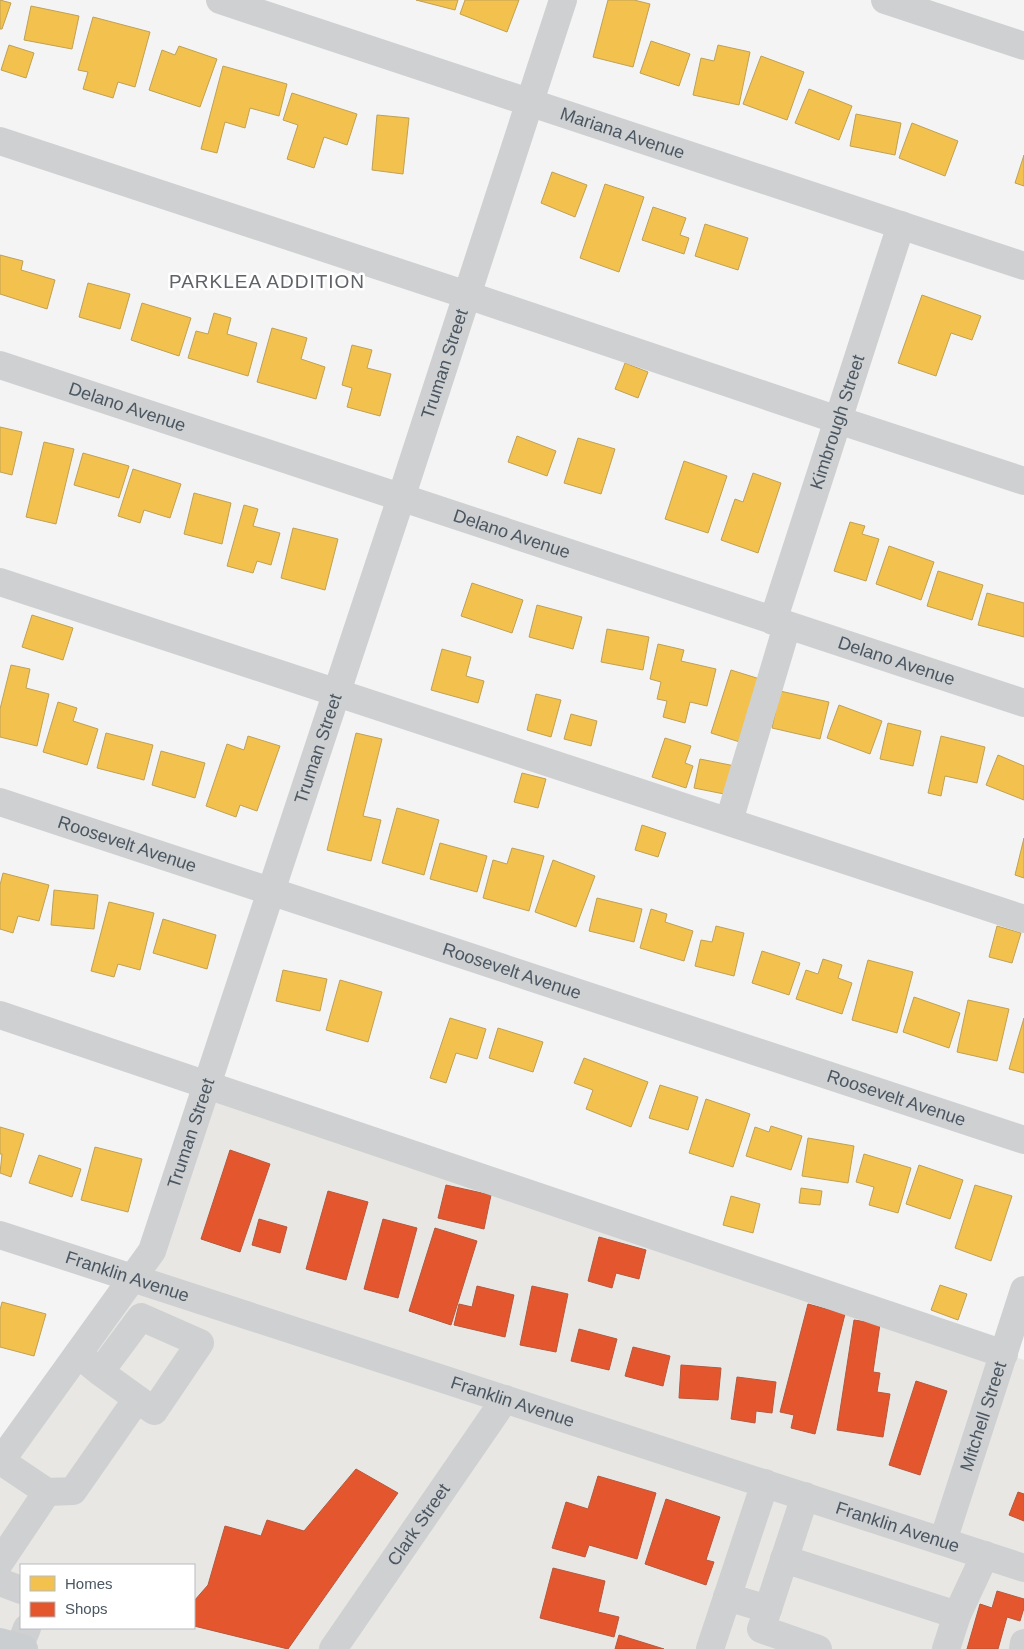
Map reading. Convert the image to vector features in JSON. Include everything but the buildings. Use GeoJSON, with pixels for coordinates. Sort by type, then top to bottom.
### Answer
{"type":"FeatureCollection","features":[{"type":"Feature","properties":{"kind":"street","name":"Mariana Avenue"},"geometry":{"type":"LineString","coordinates":[[220,0],[1024,266]]}},
{"type":"Feature","properties":{"kind":"street","name":"Truman Street"},"geometry":{"type":"LineString","coordinates":[[0,1461],[152,1251],[401,498],[563,0]]}},
{"type":"Feature","properties":{"kind":"street"},"geometry":{"type":"LineString","coordinates":[[885,0],[1024,46]]}},
{"type":"Feature","properties":{"kind":"street"},"geometry":{"type":"LineString","coordinates":[[0,141],[1024,480]]}},
{"type":"Feature","properties":{"kind":"street","name":"Kimbrough Street"},"geometry":{"type":"LineString","coordinates":[[729,822],[780,623],[838,420],[901,225]]}},
{"type":"Feature","properties":{"kind":"street","name":"Delano Avenue"},"geometry":{"type":"LineString","coordinates":[[0,365],[1024,703]]}},
{"type":"Feature","properties":{"kind":"street"},"geometry":{"type":"LineString","coordinates":[[0,582],[1024,919]]}},
{"type":"Feature","properties":{"kind":"street","name":"Roosevelt Avenue"},"geometry":{"type":"LineString","coordinates":[[0,802],[1024,1140]]}},
{"type":"Feature","properties":{"kind":"street"},"geometry":{"type":"LineString","coordinates":[[0,1015],[1004,1354]]}},
{"type":"Feature","properties":{"kind":"street","name":"Franklin Avenue"},"geometry":{"type":"LineString","coordinates":[[0,1235],[1024,1568]]}},
{"type":"Feature","properties":{"kind":"street","name":"Mitchell Street"},"geometry":{"type":"LineString","coordinates":[[942,1541],[1024,1290]]}},
{"type":"Feature","properties":{"kind":"street"},"geometry":{"type":"LineString","coordinates":[[78,1354],[100,1372],[154,1411],[200,1343],[141,1317],[100,1372]]}},
{"type":"Feature","properties":{"kind":"street"},"geometry":{"type":"LineString","coordinates":[[0,1461],[47,1492],[73,1491],[136,1399]]}},
{"type":"Feature","properties":{"kind":"street","name":"Clark Street"},"geometry":{"type":"LineString","coordinates":[[333,1649],[505,1399]]}},
{"type":"Feature","properties":{"kind":"street"},"geometry":{"type":"LineString","coordinates":[[710,1649],[765,1484]]}},
{"type":"Feature","properties":{"kind":"street"},"geometry":{"type":"LineString","coordinates":[[0,1562],[47,1492]]}},
{"type":"Feature","properties":{"kind":"street"},"geometry":{"type":"LineString","coordinates":[[769,1635],[784,1559],[805,1496]]}},
{"type":"Feature","properties":{"kind":"street"},"geometry":{"type":"LineString","coordinates":[[946,1649],[957,1615],[985,1555]]}},
{"type":"Feature","properties":{"kind":"street"},"geometry":{"type":"LineString","coordinates":[[784,1559],[957,1615]]}},
{"type":"Feature","properties":{"kind":"street"},"geometry":{"type":"LineString","coordinates":[[0,1582],[20,1590]]}},
{"type":"Feature","properties":{"kind":"street"},"geometry":{"type":"LineString","coordinates":[[727,1597],[769,1635],[818,1649]]}},
{"type":"Feature","properties":{"kind":"street"},"geometry":{"type":"LineString","coordinates":[[1022,1649],[1024,1643]]}},
{"type":"Feature","properties":{"kind":"shaded area"},"geometry":{"type":"Polygon","coordinates":[[[204,1089],[1024,1360],[1024,1649],[0,1649],[0,1440],[139,1286],[204,1089]]]}},
{"type":"Feature","properties":{"kind":"district","name":"PARKLEA ADDITION"},"geometry":{"type":"Point","coordinates":[267,281]}}]}
